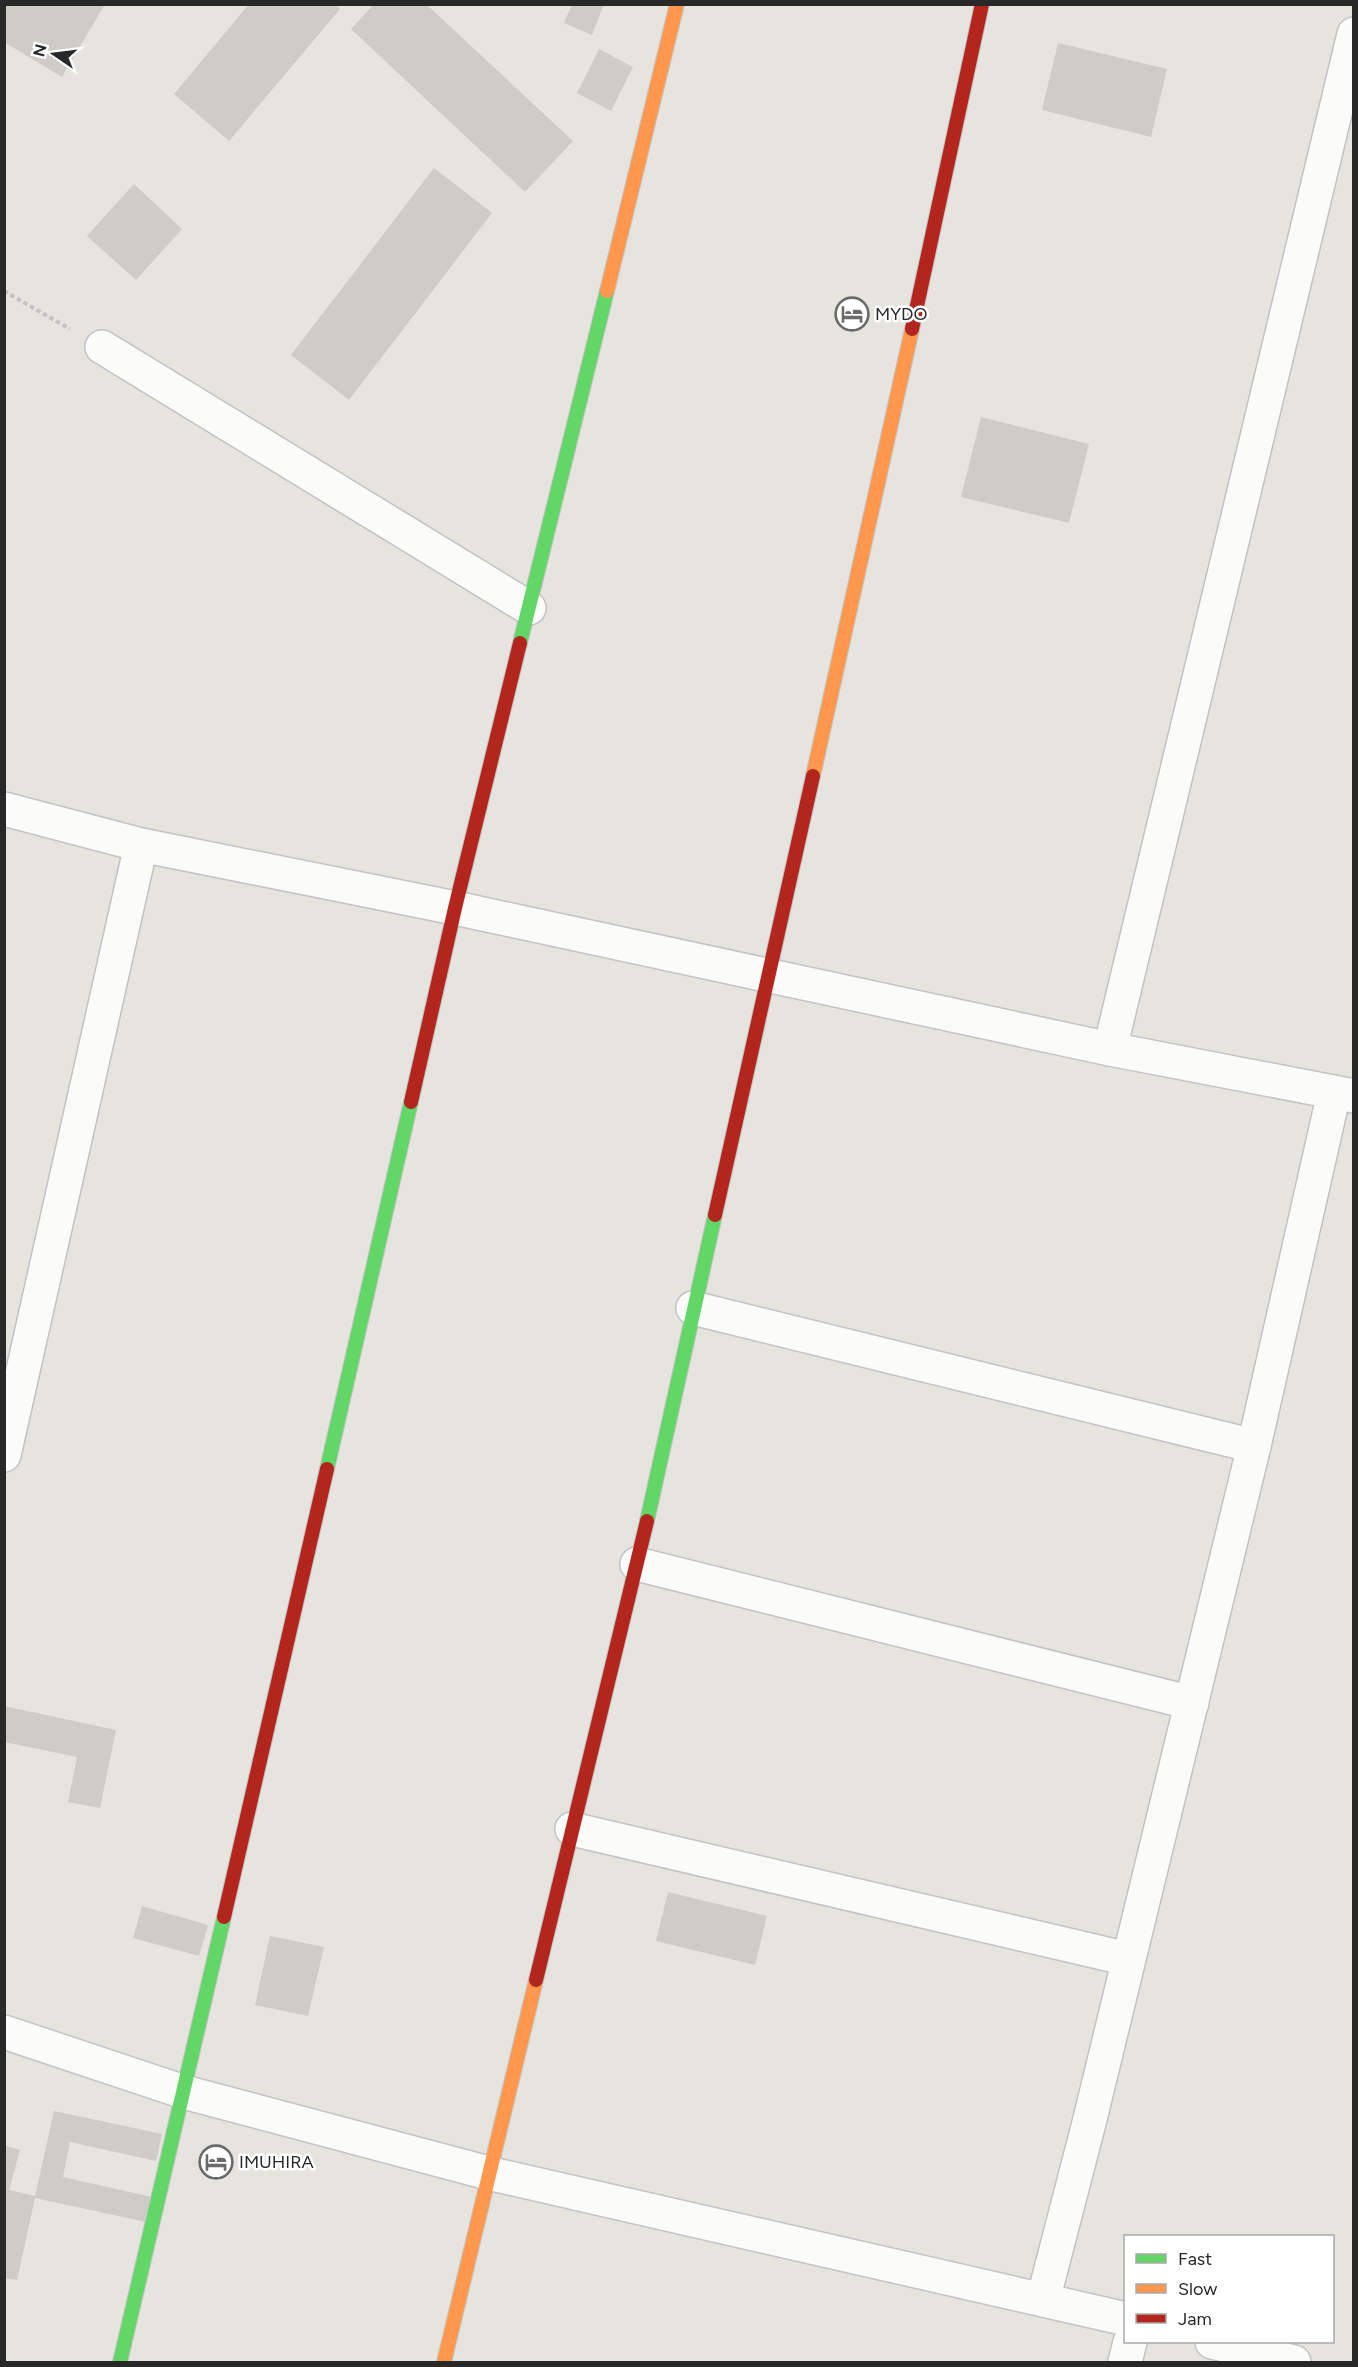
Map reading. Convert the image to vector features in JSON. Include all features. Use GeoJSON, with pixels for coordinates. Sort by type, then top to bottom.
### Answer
{"type":"FeatureCollection","features":[{"type":"Feature","properties":{"kind":"street"},"geometry":{"type":"LineString","coordinates":[[120,2362],[455,908],[677,4]]}},
{"type":"Feature","properties":{"kind":"street"},"geometry":{"type":"LineString","coordinates":[[444,2362],[492,2174],[572,1829],[637,1564],[937,217],[982,4]]}},
{"type":"Feature","properties":{"kind":"street"},"geometry":{"type":"LineString","coordinates":[[1110,1049],[1353,34]]}},
{"type":"Feature","properties":{"kind":"street"},"geometry":{"type":"LineString","coordinates":[[102,347],[529,608]]}},
{"type":"Feature","properties":{"kind":"street"},"geometry":{"type":"LineString","coordinates":[[4,809],[141,845],[455,908],[1110,1049],[1344,1095],[1254,1446],[1089,2123],[1043,2300]]}},
{"type":"Feature","properties":{"kind":"street"},"geometry":{"type":"LineString","coordinates":[[4,1455],[141,845]]}},
{"type":"Feature","properties":{"kind":"street"},"geometry":{"type":"LineString","coordinates":[[693,1308],[1254,1446]]}},
{"type":"Feature","properties":{"kind":"street"},"geometry":{"type":"LineString","coordinates":[[637,1564],[1192,1703]]}},
{"type":"Feature","properties":{"kind":"street"},"geometry":{"type":"LineString","coordinates":[[572,1829],[1128,1959]]}},
{"type":"Feature","properties":{"kind":"street"},"geometry":{"type":"LineString","coordinates":[[4,2032],[184,2092],[492,2174],[1124,2319]]}},
{"type":"Feature","properties":{"kind":"street"},"geometry":{"type":"LineString","coordinates":[[1125,2362],[1130,2343]]}},
{"type":"Feature","properties":{"kind":"street"},"geometry":{"type":"LineString","coordinates":[[1216,2343],[1294,2362]]}},
{"type":"Feature","properties":{"kind":"path"},"geometry":{"type":"LineString","coordinates":[[4,291],[102,347]]}},
{"type":"Feature","properties":{"kind":"building"},"geometry":{"type":"Polygon","coordinates":[[[4,4],[105,4],[62,77],[4,42],[4,4]]]}},
{"type":"Feature","properties":{"kind":"building"},"geometry":{"type":"Polygon","coordinates":[[[249,4],[335,4],[340,9],[229,141],[174,94],[249,4]]]}},
{"type":"Feature","properties":{"kind":"building"},"geometry":{"type":"Polygon","coordinates":[[[374,4],[426,4],[573,141],[525,192],[351,29],[374,4]]]}},
{"type":"Feature","properties":{"kind":"building"},"geometry":{"type":"Polygon","coordinates":[[[572,4],[604,4],[592,35],[564,23],[572,4]]]}},
{"type":"Feature","properties":{"kind":"building"},"geometry":{"type":"Polygon","coordinates":[[[1058,43],[1167,69],[1151,137],[1042,110],[1058,43]]]}},
{"type":"Feature","properties":{"kind":"building"},"geometry":{"type":"Polygon","coordinates":[[[599,49],[633,67],[611,111],[577,93],[599,49]]]}},
{"type":"Feature","properties":{"kind":"building"},"geometry":{"type":"Polygon","coordinates":[[[434,168],[492,213],[349,400],[291,355],[434,168]]]}},
{"type":"Feature","properties":{"kind":"building"},"geometry":{"type":"Polygon","coordinates":[[[134,184],[182,229],[136,280],[87,236],[134,184]]]}},
{"type":"Feature","properties":{"kind":"building"},"geometry":{"type":"Polygon","coordinates":[[[981,417],[1089,444],[1069,523],[961,497],[981,417]]]}},
{"type":"Feature","properties":{"kind":"building"},"geometry":{"type":"Polygon","coordinates":[[[4,1706],[116,1730],[100,1808],[68,1802],[77,1757],[4,1742],[4,1706]]]}},
{"type":"Feature","properties":{"kind":"building"},"geometry":{"type":"Polygon","coordinates":[[[668,1892],[767,1916],[755,1965],[656,1941],[668,1892]]]}},
{"type":"Feature","properties":{"kind":"building"},"geometry":{"type":"Polygon","coordinates":[[[142,1906],[208,1925],[199,1956],[133,1938],[142,1906]]]}},
{"type":"Feature","properties":{"kind":"building"},"geometry":{"type":"Polygon","coordinates":[[[270,1936],[324,1947],[308,2016],[255,2005],[270,1936]]]}},
{"type":"Feature","properties":{"kind":"building"},"geometry":{"type":"Polygon","coordinates":[[[54,2111],[162,2134],[156,2161],[70,2142],[63,2177],[152,2197],[146,2222],[35,2198],[17,2280],[4,2278],[4,2145],[20,2150],[9,2190],[35,2196],[54,2111]]]}},
{"type":"Feature","properties":{"kind":"traffic: fast"},"geometry":{"type":"LineString","coordinates":[[520,643],[607,291]]}},
{"type":"Feature","properties":{"kind":"traffic: fast"},"geometry":{"type":"LineString","coordinates":[[327,1469],[411,1102]]}},
{"type":"Feature","properties":{"kind":"traffic: fast"},"geometry":{"type":"LineString","coordinates":[[647,1521],[715,1215]]}},
{"type":"Feature","properties":{"kind":"traffic: fast"},"geometry":{"type":"LineString","coordinates":[[120,2362],[224,1917]]}},
{"type":"Feature","properties":{"kind":"traffic: slow"},"geometry":{"type":"LineString","coordinates":[[607,291],[677,4]]}},
{"type":"Feature","properties":{"kind":"traffic: slow"},"geometry":{"type":"LineString","coordinates":[[813,776],[912,329]]}},
{"type":"Feature","properties":{"kind":"traffic: slow"},"geometry":{"type":"LineString","coordinates":[[444,2362],[536,1980]]}},
{"type":"Feature","properties":{"kind":"traffic: jam"},"geometry":{"type":"LineString","coordinates":[[912,329],[982,4]]}},
{"type":"Feature","properties":{"kind":"traffic: jam"},"geometry":{"type":"LineString","coordinates":[[411,1102],[455,908],[520,643]]}},
{"type":"Feature","properties":{"kind":"traffic: jam"},"geometry":{"type":"LineString","coordinates":[[715,1215],[813,776]]}},
{"type":"Feature","properties":{"kind":"traffic: jam"},"geometry":{"type":"LineString","coordinates":[[224,1917],[327,1469]]}},
{"type":"Feature","properties":{"kind":"traffic: jam"},"geometry":{"type":"LineString","coordinates":[[536,1980],[647,1521]]}},
{"type":"Feature","properties":{"kind":"place","name":"MYDO"},"geometry":{"type":"Point","coordinates":[852,314]}},
{"type":"Feature","properties":{"kind":"place","name":"IMUHIRA"},"geometry":{"type":"Point","coordinates":[216,2162]}}]}
